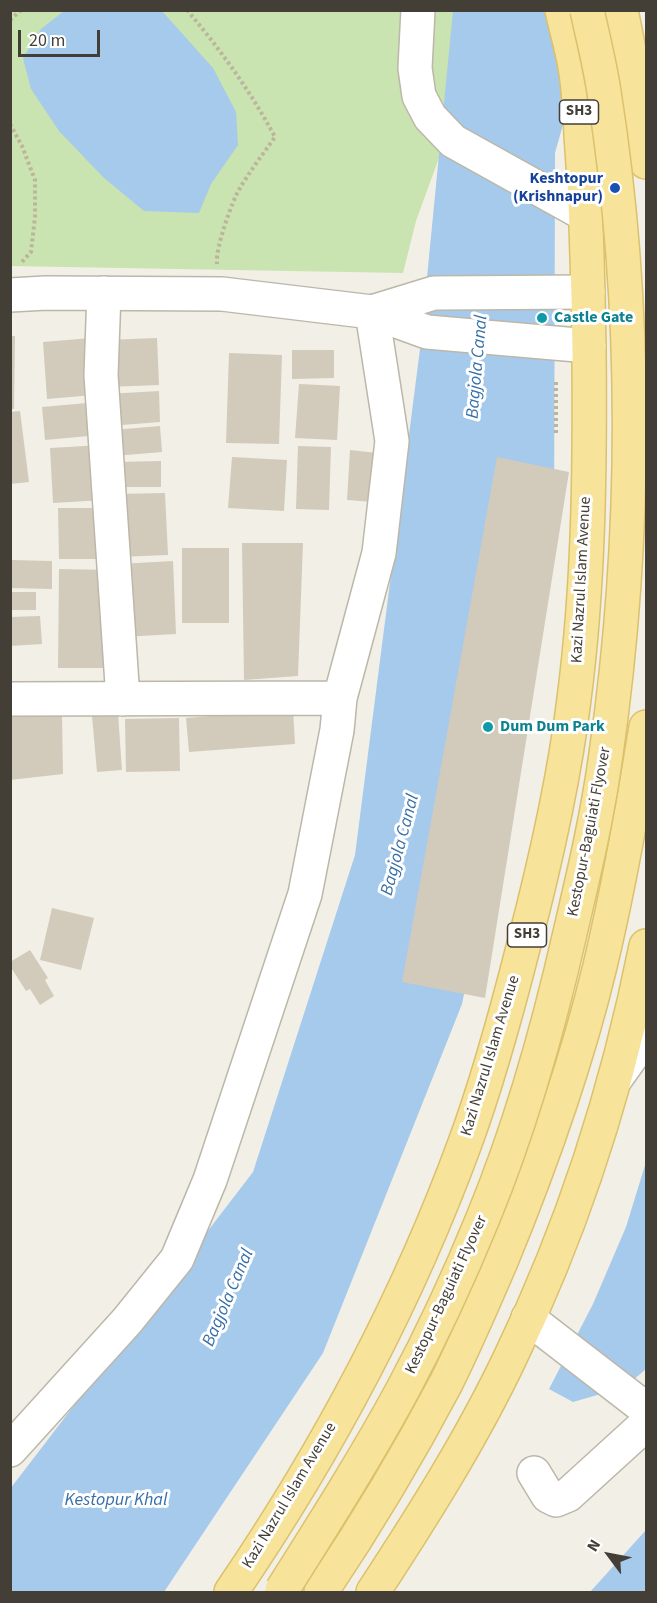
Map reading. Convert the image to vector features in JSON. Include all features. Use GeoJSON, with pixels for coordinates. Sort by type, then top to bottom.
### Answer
{"type":"FeatureCollection","features":[{"type":"Feature","properties":{"kind":"main road","name":"Kazi Nazrul Islam Avenue"},"geometry":{"type":"LineString","coordinates":[[231,1593],[321,1445],[386,1328],[432,1226],[466,1142],[491,1064],[539,887],[558,799],[574,699],[584,583],[589,410],[586,215],[575,68],[562,10]]}},
{"type":"Feature","properties":{"kind":"main road","name":"Kestopur-Baguiati Flyover"},"geometry":{"type":"LineString","coordinates":[[282,1592],[403,1389],[483,1217],[520,1118],[552,1010],[587,859],[606,758],[619,653],[627,550],[629,428],[627,326],[616,191],[604,90],[587,10]]}},
{"type":"Feature","properties":{"kind":"main road"},"geometry":{"type":"LineString","coordinates":[[621,10],[637,90],[646,162]]}},
{"type":"Feature","properties":{"kind":"main road","name":"Kestopur-Baguiati Flyover"},"geometry":{"type":"LineString","coordinates":[[321,1593],[363,1528],[446,1382],[488,1291],[526,1199],[570,1072],[600,967],[627,843],[646,727]]}},
{"type":"Feature","properties":{"kind":"main road"},"geometry":{"type":"LineString","coordinates":[[373,1593],[465,1444],[510,1359],[551,1265],[586,1171],[613,1082],[639,986],[646,946]]}},
{"type":"Feature","properties":{"kind":"street"},"geometry":{"type":"LineString","coordinates":[[418,10],[415,68],[419,96],[430,117],[453,141],[586,215]]}},
{"type":"Feature","properties":{"kind":"street"},"geometry":{"type":"LineString","coordinates":[[13,283],[46,292],[222,294],[372,312],[427,332],[589,346]]}},
{"type":"Feature","properties":{"kind":"street"},"geometry":{"type":"LineString","coordinates":[[372,312],[434,293],[588,292]]}},
{"type":"Feature","properties":{"kind":"street"},"geometry":{"type":"LineString","coordinates":[[104,293],[100,375],[123,699]]}},
{"type":"Feature","properties":{"kind":"street"},"geometry":{"type":"LineString","coordinates":[[10,1450],[127,1321],[177,1259],[210,1180],[305,894],[337,730],[340,698],[379,553],[392,441],[372,312]]}},
{"type":"Feature","properties":{"kind":"street"},"geometry":{"type":"LineString","coordinates":[[10,699],[340,698]]}},
{"type":"Feature","properties":{"kind":"street"},"geometry":{"type":"LineString","coordinates":[[613,1082],[646,1036]]}},
{"type":"Feature","properties":{"kind":"street"},"geometry":{"type":"LineString","coordinates":[[528,1318],[646,1408]]}},
{"type":"Feature","properties":{"kind":"street"},"geometry":{"type":"LineString","coordinates":[[534,1473],[548,1496],[556,1500],[568,1494],[646,1424]]}},
{"type":"Feature","properties":{"kind":"path"},"geometry":{"type":"LineString","coordinates":[[10,20],[21,10]]}},
{"type":"Feature","properties":{"kind":"path"},"geometry":{"type":"LineString","coordinates":[[187,10],[210,38],[265,118],[275,138],[239,190],[222,236],[216,258],[222,294]]}},
{"type":"Feature","properties":{"kind":"path"},"geometry":{"type":"LineString","coordinates":[[10,124],[22,146],[35,180],[35,217],[31,252],[13,283]]}},
{"type":"Feature","properties":{"kind":"path"},"geometry":{"type":"LineString","coordinates":[[556,382],[556,441]]}},
{"type":"Feature","properties":{"kind":"green space"},"geometry":{"type":"Polygon","coordinates":[[[11,11],[497,11],[464,89],[416,221],[403,273],[11,266],[11,11]]]}},
{"type":"Feature","properties":{"kind":"water"},"geometry":{"type":"Polygon","coordinates":[[[64,11],[162,11],[213,68],[236,112],[238,145],[211,184],[199,213],[144,211],[103,177],[59,131],[31,89],[23,58],[41,29],[64,11]]]}},
{"type":"Feature","properties":{"kind":"water","name":"Kestopur Khal"},"geometry":{"type":"Polygon","coordinates":[[[453,11],[595,11],[555,153],[554,559],[462,1004],[323,1353],[164,1592],[11,1592],[10,1489],[253,1172],[355,855],[420,349],[453,11]]]}},
{"type":"Feature","properties":{"kind":"water"},"geometry":{"type":"Polygon","coordinates":[[[646,1162],[646,1369],[625,1387],[573,1402],[549,1389],[593,1304],[626,1227],[646,1162]]]}},
{"type":"Feature","properties":{"kind":"water"},"geometry":{"type":"Polygon","coordinates":[[[646,1530],[646,1592],[590,1592],[646,1530]]]}},
{"type":"Feature","properties":{"kind":"building"},"geometry":{"type":"Polygon","coordinates":[[[10,336],[15,336],[14,409],[10,409],[10,336]]]}},
{"type":"Feature","properties":{"kind":"building"},"geometry":{"type":"Polygon","coordinates":[[[91,338],[94,395],[47,399],[43,342],[91,338]]]}},
{"type":"Feature","properties":{"kind":"building"},"geometry":{"type":"Polygon","coordinates":[[[157,338],[159,385],[108,387],[106,340],[157,338]]]}},
{"type":"Feature","properties":{"kind":"building"},"geometry":{"type":"Polygon","coordinates":[[[292,350],[334,350],[334,378],[292,379],[292,350]]]}},
{"type":"Feature","properties":{"kind":"building"},"geometry":{"type":"Polygon","coordinates":[[[229,353],[282,355],[279,444],[226,443],[229,353]]]}},
{"type":"Feature","properties":{"kind":"building"},"geometry":{"type":"Polygon","coordinates":[[[299,384],[340,386],[337,440],[295,438],[299,384]]]}},
{"type":"Feature","properties":{"kind":"building"},"geometry":{"type":"Polygon","coordinates":[[[159,391],[160,422],[109,426],[107,394],[159,391]]]}},
{"type":"Feature","properties":{"kind":"building"},"geometry":{"type":"Polygon","coordinates":[[[87,403],[89,436],[45,440],[42,407],[87,403]]]}},
{"type":"Feature","properties":{"kind":"building"},"geometry":{"type":"Polygon","coordinates":[[[20,411],[29,482],[10,484],[10,412],[20,411]]]}},
{"type":"Feature","properties":{"kind":"building"},"geometry":{"type":"Polygon","coordinates":[[[160,426],[162,452],[114,456],[112,430],[160,426]]]}},
{"type":"Feature","properties":{"kind":"building"},"geometry":{"type":"Polygon","coordinates":[[[101,445],[104,500],[53,503],[50,448],[101,445]]]}},
{"type":"Feature","properties":{"kind":"building"},"geometry":{"type":"Polygon","coordinates":[[[298,446],[331,447],[329,510],[296,509],[298,446]]]}},
{"type":"Feature","properties":{"kind":"building"},"geometry":{"type":"Polygon","coordinates":[[[350,450],[377,453],[373,502],[347,500],[350,450]]]}},
{"type":"Feature","properties":{"kind":"building"},"geometry":{"type":"Polygon","coordinates":[[[232,457],[287,460],[284,511],[228,508],[232,457]]]}},
{"type":"Feature","properties":{"kind":"building","name":"Dum Dum Park"},"geometry":{"type":"Polygon","coordinates":[[[497,457],[569,472],[485,998],[402,982],[497,457]]]}},
{"type":"Feature","properties":{"kind":"building"},"geometry":{"type":"Polygon","coordinates":[[[161,461],[161,487],[116,487],[116,462],[161,461]]]}},
{"type":"Feature","properties":{"kind":"building"},"geometry":{"type":"Polygon","coordinates":[[[165,493],[168,555],[119,557],[117,494],[165,493]]]}},
{"type":"Feature","properties":{"kind":"building"},"geometry":{"type":"Polygon","coordinates":[[[58,508],[106,508],[106,559],[59,559],[58,508]]]}},
{"type":"Feature","properties":{"kind":"building"},"geometry":{"type":"Polygon","coordinates":[[[242,543],[303,543],[298,676],[244,680],[242,543]]]}},
{"type":"Feature","properties":{"kind":"building"},"geometry":{"type":"Polygon","coordinates":[[[182,548],[229,548],[229,623],[182,623],[182,548]]]}},
{"type":"Feature","properties":{"kind":"building"},"geometry":{"type":"Polygon","coordinates":[[[10,560],[52,561],[52,589],[10,588],[10,560]]]}},
{"type":"Feature","properties":{"kind":"building"},"geometry":{"type":"Polygon","coordinates":[[[173,561],[176,634],[123,637],[119,564],[173,561]]]}},
{"type":"Feature","properties":{"kind":"building"},"geometry":{"type":"Polygon","coordinates":[[[59,569],[110,570],[109,668],[58,668],[59,569]]]}},
{"type":"Feature","properties":{"kind":"building"},"geometry":{"type":"Polygon","coordinates":[[[10,592],[36,592],[36,610],[10,610],[10,592]]]}},
{"type":"Feature","properties":{"kind":"building"},"geometry":{"type":"Polygon","coordinates":[[[40,616],[42,644],[10,646],[10,617],[40,616]]]}},
{"type":"Feature","properties":{"kind":"building"},"geometry":{"type":"Polygon","coordinates":[[[293,709],[295,744],[189,752],[186,718],[293,709]]]}},
{"type":"Feature","properties":{"kind":"building"},"geometry":{"type":"Polygon","coordinates":[[[118,714],[122,770],[97,772],[92,716],[118,714]]]}},
{"type":"Feature","properties":{"kind":"building"},"geometry":{"type":"Polygon","coordinates":[[[62,715],[63,774],[10,780],[10,716],[62,715]]]}},
{"type":"Feature","properties":{"kind":"building"},"geometry":{"type":"Polygon","coordinates":[[[179,718],[180,771],[126,772],[125,719],[179,718]]]}},
{"type":"Feature","properties":{"kind":"building"},"geometry":{"type":"Polygon","coordinates":[[[52,908],[94,918],[81,970],[40,960],[52,908]]]}},
{"type":"Feature","properties":{"kind":"building"},"geometry":{"type":"Polygon","coordinates":[[[30,950],[48,978],[45,980],[54,996],[40,1005],[30,989],[26,991],[10,966],[10,962],[30,950]]]}},
{"type":"Feature","properties":{"kind":"place","name":"Keshtopur (Krishnapur)"},"geometry":{"type":"Point","coordinates":[615,188]}},
{"type":"Feature","properties":{"kind":"place","name":"Castle Gate"},"geometry":{"type":"Point","coordinates":[542,318]}},
{"type":"Feature","properties":{"kind":"place","name":"Dum Dum Park"},"geometry":{"type":"Point","coordinates":[488,727]}},
{"type":"Feature","properties":{"kind":"water label","name":"Bagjola Canal"},"geometry":{"type":"Point","coordinates":[478,367]}},
{"type":"Feature","properties":{"kind":"water label","name":"Bagjola Canal"},"geometry":{"type":"Point","coordinates":[401,845]}},
{"type":"Feature","properties":{"kind":"water label","name":"Bagjola Canal"},"geometry":{"type":"Point","coordinates":[229,1298]}}]}
